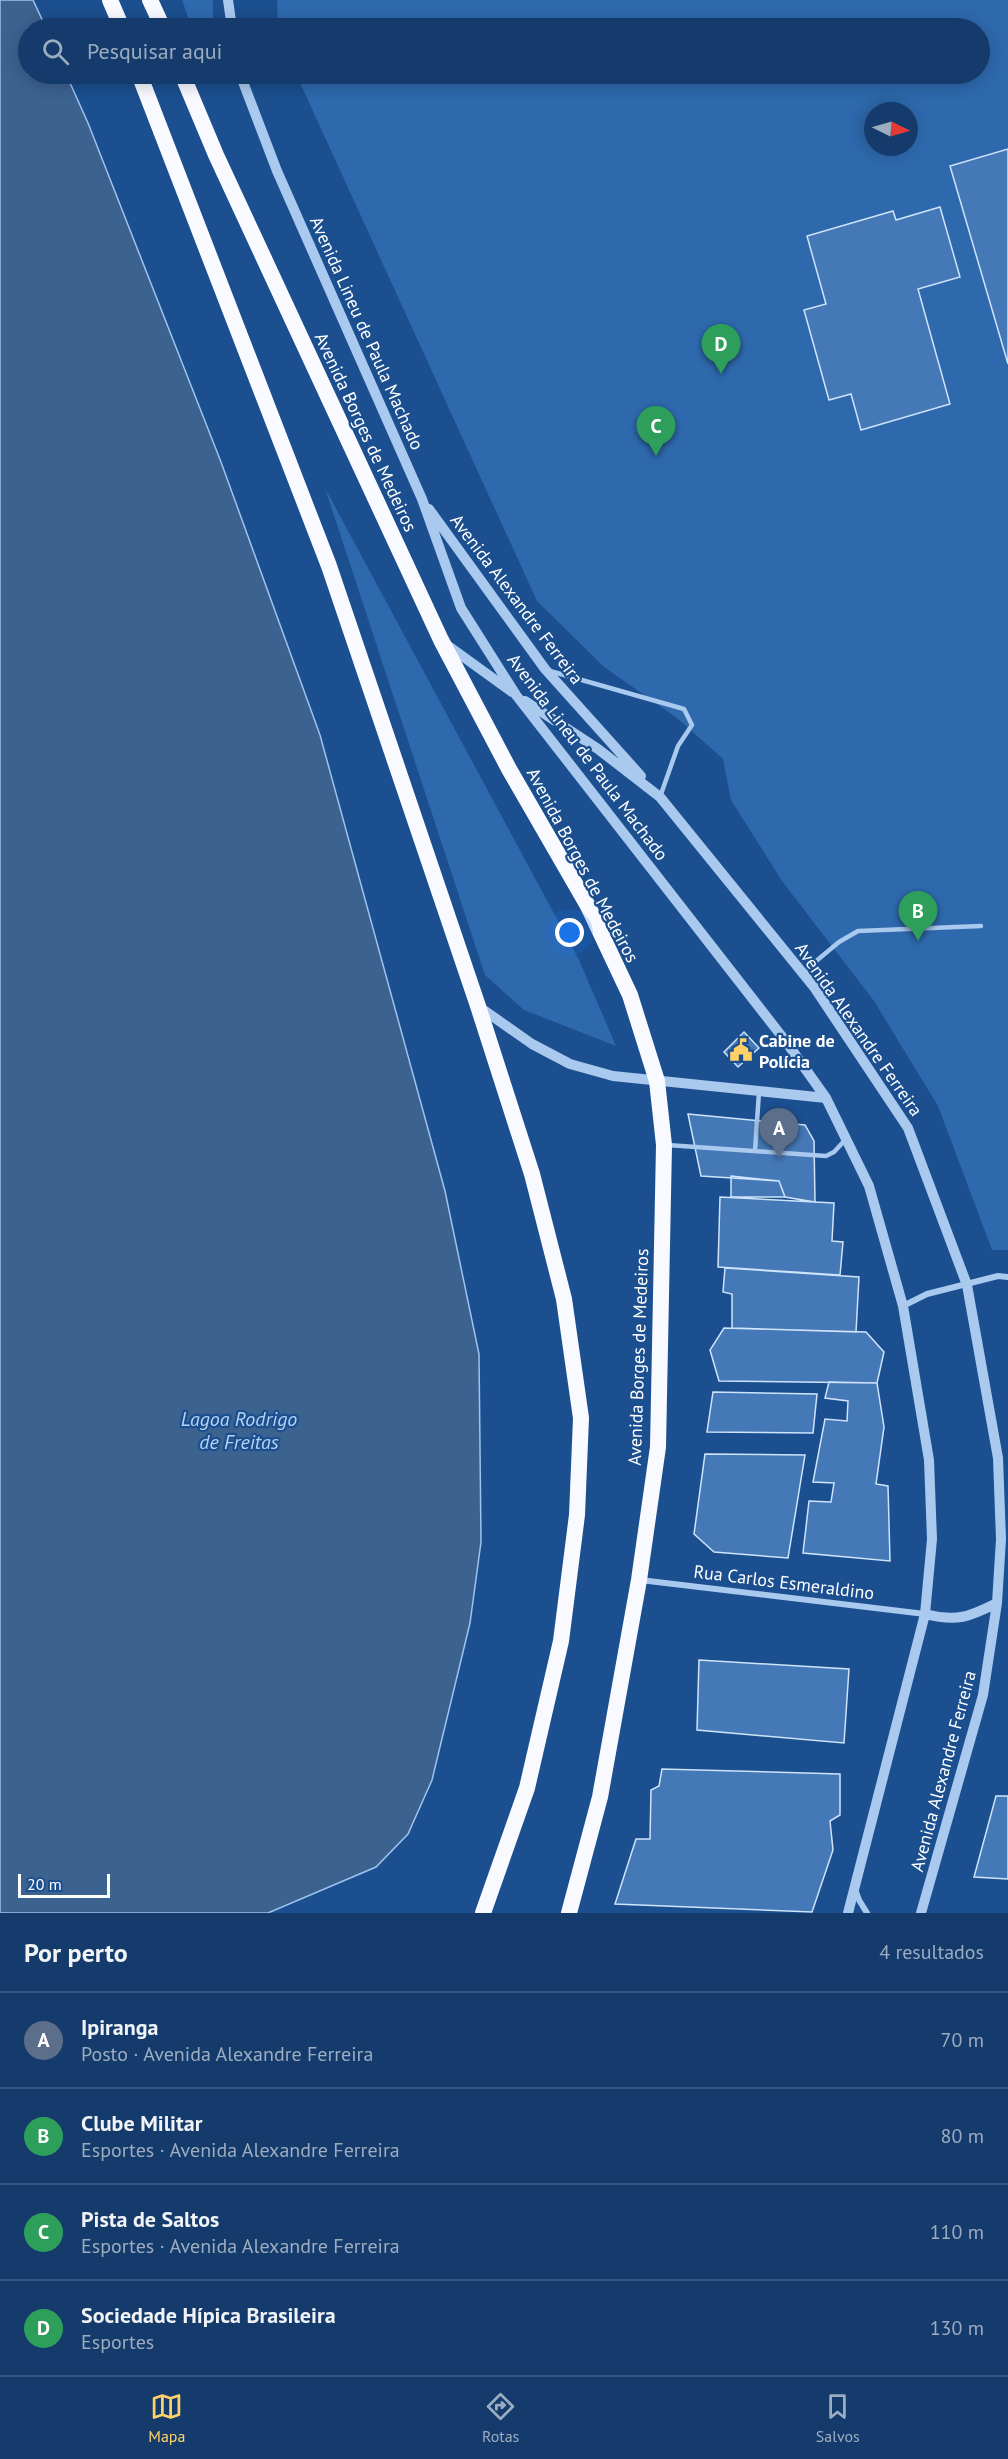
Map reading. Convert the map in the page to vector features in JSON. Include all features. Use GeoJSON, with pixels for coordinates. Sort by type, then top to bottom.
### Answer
{"type":"FeatureCollection","features":[{"type":"Feature","properties":{"kind":"highway"},"geometry":{"type":"LineString","coordinates":[[110,0],[118,18]]}},
{"type":"Feature","properties":{"kind":"highway"},"geometry":{"type":"LineString","coordinates":[[150,0],[158,18]]}},
{"type":"Feature","properties":{"kind":"highway"},"geometry":{"type":"LineString","coordinates":[[144,84],[329,566],[478,1006],[532,1174],[564,1299],[581,1418],[577,1515],[561,1641],[527,1788],[483,1913]]}},
{"type":"Feature","properties":{"kind":"highway","name":"Avenida Borges de Medeiros"},"geometry":{"type":"LineString","coordinates":[[186,84],[216,155],[441,640],[509,769],[588,906],[630,995],[657,1081],[664,1145],[658,1447],[639,1580],[600,1797],[569,1913]]}},
{"type":"Feature","properties":{"kind":"street"},"geometry":{"type":"LineString","coordinates":[[228,0],[231,18]]}},
{"type":"Feature","properties":{"kind":"street","name":"Avenida Lineu de Paula Machado"},"geometry":{"type":"LineString","coordinates":[[244,84],[277,171],[422,499],[461,608],[516,695],[780,1033],[826,1098]]}},
{"type":"Feature","properties":{"kind":"street","name":"Avenida Alexandre Ferreira"},"geometry":{"type":"LineString","coordinates":[[422,499],[544,669],[660,797],[803,972],[908,1128],[967,1285],[998,1458],[1000,1539],[998,1603],[983,1695],[921,1913]]}},
{"type":"Feature","properties":{"kind":"street","name":"Avenida Alexandre Ferreira"},"geometry":{"type":"LineString","coordinates":[[441,640],[516,695],[598,749],[660,797]]}},
{"type":"Feature","properties":{"kind":"street"},"geometry":{"type":"LineString","coordinates":[[478,1006],[531,1044],[570,1064],[613,1076],[826,1098],[869,1186],[903,1306],[929,1460],[932,1539],[925,1614],[848,1913]]}},
{"type":"Feature","properties":{"kind":"street"},"geometry":{"type":"LineString","coordinates":[[903,1306],[927,1294],[998,1276],[1008,1277]]}},
{"type":"Feature","properties":{"kind":"street","name":"Rua Carlos Esmeraldino"},"geometry":{"type":"LineString","coordinates":[[639,1580],[925,1614]]}},
{"type":"Feature","properties":{"kind":"street"},"geometry":{"type":"LineString","coordinates":[[925,1614],[946,1620],[969,1617],[998,1603]]}},
{"type":"Feature","properties":{"kind":"street"},"geometry":{"type":"LineString","coordinates":[[855,1888],[867,1913]]}},
{"type":"Feature","properties":{"kind":"lane"},"geometry":{"type":"LineString","coordinates":[[544,669],[684,709],[692,725],[678,746],[660,797]]}},
{"type":"Feature","properties":{"kind":"lane"},"geometry":{"type":"LineString","coordinates":[[803,972],[839,942],[858,931],[981,926]]}},
{"type":"Feature","properties":{"kind":"lane"},"geometry":{"type":"LineString","coordinates":[[755,1151],[759,1092]]}},
{"type":"Feature","properties":{"kind":"lane"},"geometry":{"type":"LineString","coordinates":[[664,1145],[826,1156],[834,1152],[847,1139]]}},
{"type":"Feature","properties":{"kind":"shaded area"},"geometry":{"type":"Polygon","coordinates":[[[182,0],[213,0],[213,18],[188,18],[182,0]]]}},
{"type":"Feature","properties":{"kind":"shaded area"},"geometry":{"type":"Polygon","coordinates":[[[277,0],[1008,0],[1008,1250],[992,1250],[938,1106],[874,1001],[782,881],[731,800],[723,759],[677,718],[604,667],[537,601],[301,84],[990,84],[990,18],[278,18],[277,0]]]}},
{"type":"Feature","properties":{"kind":"shaded area"},"geometry":{"type":"Polygon","coordinates":[[[325,488],[579,960],[616,1046],[524,1010],[485,975],[325,488]]]}},
{"type":"Feature","properties":{"kind":"water","name":"Lagoa Rodrigo de Freitas"},"geometry":{"type":"Polygon","coordinates":[[[0,0],[33,0],[41,18],[18,18],[18,84],[70,84],[88,123],[221,462],[320,735],[445,1191],[479,1354],[481,1542],[470,1623],[432,1780],[408,1834],[376,1867],[268,1913],[0,1913],[0,0]]]}},
{"type":"Feature","properties":{"kind":"building"},"geometry":{"type":"Polygon","coordinates":[[[1008,149],[1008,364],[950,166],[1008,149]]]}},
{"type":"Feature","properties":{"kind":"building"},"geometry":{"type":"Polygon","coordinates":[[[940,207],[960,277],[918,289],[950,404],[861,430],[851,394],[829,400],[804,310],[826,304],[807,236],[893,211],[896,220],[940,207]]]}},
{"type":"Feature","properties":{"kind":"building","name":"Cabine de Polícia"},"geometry":{"type":"Polygon","coordinates":[[[744,1032],[759,1048],[738,1067],[724,1052],[744,1032]]]}},
{"type":"Feature","properties":{"kind":"building"},"geometry":{"type":"Polygon","coordinates":[[[688,1114],[805,1125],[814,1141],[815,1202],[785,1197],[779,1181],[701,1176],[688,1114]]]}},
{"type":"Feature","properties":{"kind":"building"},"geometry":{"type":"Polygon","coordinates":[[[731,1176],[779,1181],[785,1197],[731,1197],[731,1176]]]}},
{"type":"Feature","properties":{"kind":"building"},"geometry":{"type":"Polygon","coordinates":[[[720,1197],[834,1203],[832,1241],[843,1242],[840,1275],[718,1267],[720,1197]]]}},
{"type":"Feature","properties":{"kind":"building"},"geometry":{"type":"Polygon","coordinates":[[[725,1268],[859,1277],[856,1332],[732,1328],[732,1294],[723,1292],[725,1268]]]}},
{"type":"Feature","properties":{"kind":"building"},"geometry":{"type":"Polygon","coordinates":[[[724,1328],[866,1332],[884,1352],[877,1383],[719,1381],[710,1350],[724,1328]]]}},
{"type":"Feature","properties":{"kind":"building"},"geometry":{"type":"Polygon","coordinates":[[[829,1382],[877,1383],[884,1427],[876,1484],[888,1486],[890,1561],[803,1553],[809,1501],[831,1502],[834,1483],[813,1482],[825,1419],[847,1421],[848,1401],[825,1398],[829,1382]]]}},
{"type":"Feature","properties":{"kind":"building"},"geometry":{"type":"Polygon","coordinates":[[[713,1392],[817,1394],[813,1433],[707,1432],[713,1392]]]}},
{"type":"Feature","properties":{"kind":"building"},"geometry":{"type":"Polygon","coordinates":[[[705,1454],[805,1455],[788,1558],[714,1552],[694,1534],[705,1454]]]}},
{"type":"Feature","properties":{"kind":"building"},"geometry":{"type":"Polygon","coordinates":[[[699,1660],[849,1669],[844,1743],[697,1730],[699,1660]]]}},
{"type":"Feature","properties":{"kind":"building"},"geometry":{"type":"Polygon","coordinates":[[[662,1769],[840,1774],[840,1815],[830,1821],[833,1850],[812,1912],[615,1904],[636,1839],[650,1839],[651,1790],[659,1786],[662,1769]]]}},
{"type":"Feature","properties":{"kind":"building"},"geometry":{"type":"Polygon","coordinates":[[[996,1796],[1008,1796],[1008,1879],[974,1877],[996,1796]]]}},
{"type":"Feature","properties":{"kind":"place","name":"Sociedade Hípica Brasileira"},"geometry":{"type":"Point","coordinates":[721,374]}},
{"type":"Feature","properties":{"kind":"place","name":"Pista de Saltos"},"geometry":{"type":"Point","coordinates":[656,456]}},
{"type":"Feature","properties":{"kind":"place","name":"Clube Militar"},"geometry":{"type":"Point","coordinates":[918,941]}},
{"type":"Feature","properties":{"kind":"place","name":"Cabine de Polícia"},"geometry":{"type":"Point","coordinates":[741,1050]}},
{"type":"Feature","properties":{"kind":"place","name":"Ipiranga"},"geometry":{"type":"Point","coordinates":[779,1158]}}]}
